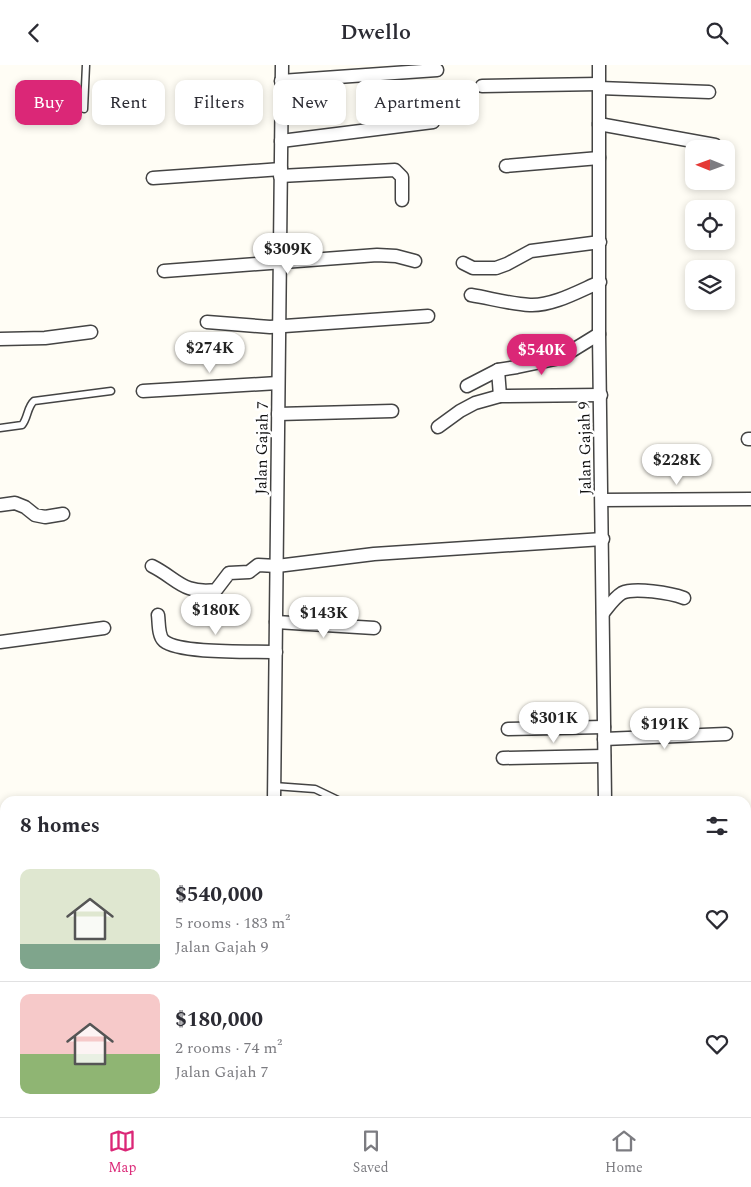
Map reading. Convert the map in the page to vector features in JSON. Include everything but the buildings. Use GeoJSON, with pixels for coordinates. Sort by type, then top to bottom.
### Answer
{"type":"FeatureCollection","features":[{"type":"Feature","properties":{"kind":"street","name":"Jalan Gajah 7"},"geometry":{"type":"LineString","coordinates":[[282,65],[282,80]]}},
{"type":"Feature","properties":{"kind":"street","name":"Jalan Gajah 9"},"geometry":{"type":"LineString","coordinates":[[598,65],[605,796]]}},
{"type":"Feature","properties":{"kind":"street"},"geometry":{"type":"LineString","coordinates":[[296,80],[438,70]]}},
{"type":"Feature","properties":{"kind":"street"},"geometry":{"type":"LineString","coordinates":[[482,86],[599,86],[709,92]]}},
{"type":"Feature","properties":{"kind":"street"},"geometry":{"type":"LineString","coordinates":[[599,124],[685,141]]}},
{"type":"Feature","properties":{"kind":"street","name":"Jalan Gajah 7"},"geometry":{"type":"LineString","coordinates":[[274,796],[281,125]]}},
{"type":"Feature","properties":{"kind":"street"},"geometry":{"type":"LineString","coordinates":[[281,141],[403,125]]}},
{"type":"Feature","properties":{"kind":"street"},"geometry":{"type":"LineString","coordinates":[[506,166],[599,158]]}},
{"type":"Feature","properties":{"kind":"street"},"geometry":{"type":"LineString","coordinates":[[153,178],[395,170],[402,177],[402,200]]}},
{"type":"Feature","properties":{"kind":"street"},"geometry":{"type":"LineString","coordinates":[[463,263],[473,268],[496,268],[506,265],[531,251],[600,242]]}},
{"type":"Feature","properties":{"kind":"street"},"geometry":{"type":"LineString","coordinates":[[164,271],[377,255],[396,256],[415,261]]}},
{"type":"Feature","properties":{"kind":"street"},"geometry":{"type":"LineString","coordinates":[[472,295],[540,305],[600,282]]}},
{"type":"Feature","properties":{"kind":"street"},"geometry":{"type":"LineString","coordinates":[[207,322],[270,327],[428,316]]}},
{"type":"Feature","properties":{"kind":"street"},"geometry":{"type":"LineString","coordinates":[[0,339],[45,338],[91,332]]}},
{"type":"Feature","properties":{"kind":"street"},"geometry":{"type":"LineString","coordinates":[[467,385],[498,370],[560,358],[600,334]]}},
{"type":"Feature","properties":{"kind":"street"},"geometry":{"type":"LineString","coordinates":[[498,370],[500,396]]}},
{"type":"Feature","properties":{"kind":"street"},"geometry":{"type":"LineString","coordinates":[[142,391],[278,383]]}},
{"type":"Feature","properties":{"kind":"street"},"geometry":{"type":"LineString","coordinates":[[438,427],[475,403],[500,396],[601,395]]}},
{"type":"Feature","properties":{"kind":"street"},"geometry":{"type":"LineString","coordinates":[[278,414],[392,411]]}},
{"type":"Feature","properties":{"kind":"street"},"geometry":{"type":"LineString","coordinates":[[602,500],[751,499]]}},
{"type":"Feature","properties":{"kind":"street"},"geometry":{"type":"LineString","coordinates":[[0,505],[15,503],[25,507],[35,515],[45,517],[63,514]]}},
{"type":"Feature","properties":{"kind":"street"},"geometry":{"type":"LineString","coordinates":[[152,566],[166,573],[179,585],[193,590],[207,591],[216,589],[229,573],[247,573],[258,565],[277,566],[374,554],[602,539]]}},
{"type":"Feature","properties":{"kind":"street"},"geometry":{"type":"LineString","coordinates":[[603,613],[613,600],[623,593],[632,591],[663,592],[684,598]]}},
{"type":"Feature","properties":{"kind":"street"},"geometry":{"type":"LineString","coordinates":[[158,615],[161,637],[165,642],[182,648],[276,652]]}},
{"type":"Feature","properties":{"kind":"street"},"geometry":{"type":"LineString","coordinates":[[276,622],[374,628]]}},
{"type":"Feature","properties":{"kind":"street"},"geometry":{"type":"LineString","coordinates":[[0,642],[104,628]]}},
{"type":"Feature","properties":{"kind":"street"},"geometry":{"type":"LineString","coordinates":[[508,729],[604,733],[726,734]]}},
{"type":"Feature","properties":{"kind":"street"},"geometry":{"type":"LineString","coordinates":[[503,758],[604,756]]}},
{"type":"Feature","properties":{"kind":"lane"},"geometry":{"type":"LineString","coordinates":[[84,109],[86,65]]}},
{"type":"Feature","properties":{"kind":"lane"},"geometry":{"type":"LineString","coordinates":[[0,428],[22,425],[34,401],[111,391]]}},
{"type":"Feature","properties":{"kind":"lane"},"geometry":{"type":"LineString","coordinates":[[274,786],[315,789],[330,796]]}}]}
